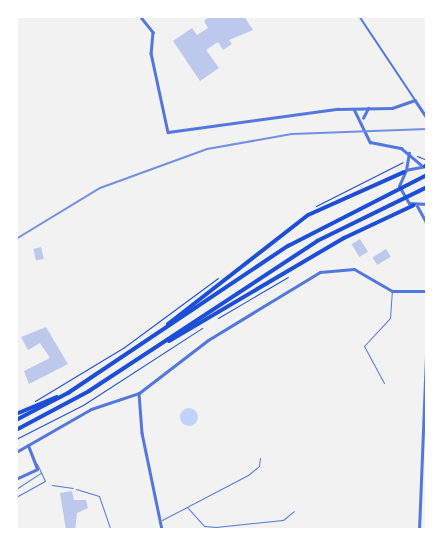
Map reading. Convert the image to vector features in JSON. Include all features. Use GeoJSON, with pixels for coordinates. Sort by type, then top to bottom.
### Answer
{"type":"FeatureCollection","features":[{"type":"Feature","properties":{"kind":"main road"},"geometry":{"type":"LineString","coordinates":[[162,330],[308,215],[405,171]]}},
{"type":"Feature","properties":{"kind":"main road"},"geometry":{"type":"LineString","coordinates":[[16,420],[68,393],[336,218],[427,175]]}},
{"type":"Feature","properties":{"kind":"main road"},"geometry":{"type":"LineString","coordinates":[[156,347],[340,228],[427,187]]}},
{"type":"Feature","properties":{"kind":"main road"},"geometry":{"type":"LineString","coordinates":[[16,430],[344,238],[415,205]]}},
{"type":"Feature","properties":{"kind":"main road"},"geometry":{"type":"LineString","coordinates":[[16,414],[68,393]]}},
{"type":"Feature","properties":{"kind":"street"},"geometry":{"type":"LineString","coordinates":[[140,16],[153,32],[151,52],[168,132],[354,108],[392,108],[415,100]]}},
{"type":"Feature","properties":{"kind":"street"},"geometry":{"type":"LineString","coordinates":[[359,16],[427,118]]}},
{"type":"Feature","properties":{"kind":"street"},"geometry":{"type":"LineString","coordinates":[[354,108],[362,119],[370,142],[409,153],[425,166]]}},
{"type":"Feature","properties":{"kind":"street"},"geometry":{"type":"LineString","coordinates":[[362,119],[368,108]]}},
{"type":"Feature","properties":{"kind":"street"},"geometry":{"type":"LineString","coordinates":[[409,153],[399,191],[415,205],[427,224]]}},
{"type":"Feature","properties":{"kind":"street"},"geometry":{"type":"LineString","coordinates":[[405,171],[425,166]]}},
{"type":"Feature","properties":{"kind":"street"},"geometry":{"type":"LineString","coordinates":[[415,205],[427,204]]}},
{"type":"Feature","properties":{"kind":"street"},"geometry":{"type":"LineString","coordinates":[[16,452],[91,409],[139,393],[208,340],[320,272],[354,269],[392,291],[427,291]]}},
{"type":"Feature","properties":{"kind":"street"},"geometry":{"type":"LineString","coordinates":[[419,530],[427,327]]}},
{"type":"Feature","properties":{"kind":"street"},"geometry":{"type":"LineString","coordinates":[[139,393],[142,433],[162,530]]}},
{"type":"Feature","properties":{"kind":"street"},"geometry":{"type":"LineString","coordinates":[[16,479],[32,473],[37,464],[28,446]]}},
{"type":"Feature","properties":{"kind":"lane"},"geometry":{"type":"LineString","coordinates":[[384,384],[364,346],[390,318],[392,291]]}},
{"type":"Feature","properties":{"kind":"lane"},"geometry":{"type":"LineString","coordinates":[[160,521],[248,475],[259,466],[260,458]]}},
{"type":"Feature","properties":{"kind":"lane"},"geometry":{"type":"LineString","coordinates":[[16,497],[45,481],[37,464]]}},
{"type":"Feature","properties":{"kind":"lane"},"geometry":{"type":"LineString","coordinates":[[16,489],[42,473]]}},
{"type":"Feature","properties":{"kind":"lane"},"geometry":{"type":"LineString","coordinates":[[52,485],[73,488]]}},
{"type":"Feature","properties":{"kind":"lane"},"geometry":{"type":"LineString","coordinates":[[76,489],[99,496],[111,530]]}},
{"type":"Feature","properties":{"kind":"lane"},"geometry":{"type":"LineString","coordinates":[[186,506],[204,526],[216,527],[283,520],[294,511]]}},
{"type":"Feature","properties":{"kind":"path"},"geometry":{"type":"LineString","coordinates":[[309,210],[342,189],[384,174]]}},
{"type":"Feature","properties":{"kind":"path"},"geometry":{"type":"LineString","coordinates":[[27,404],[88,372],[223,275]]}},
{"type":"Feature","properties":{"kind":"path"},"geometry":{"type":"LineString","coordinates":[[213,321],[290,276]]}},
{"type":"Feature","properties":{"kind":"path"},"geometry":{"type":"LineString","coordinates":[[16,440],[83,405],[205,326]]}},
{"type":"Feature","properties":{"kind":"water"},"geometry":{"type":"Polygon","coordinates":[[[189,408],[195,411],[198,417],[195,423],[189,426],[183,423],[180,417],[183,411],[189,408]]]}},
{"type":"Feature","properties":{"kind":"building"},"geometry":{"type":"Polygon","coordinates":[[[210,16],[244,16],[253,30],[229,40],[232,44],[223,50],[218,42],[206,50],[219,68],[200,81],[173,41],[192,28],[197,35],[208,28],[204,21],[210,16]]]}},
{"type":"Feature","properties":{"kind":"building"},"geometry":{"type":"Polygon","coordinates":[[[360,239],[368,252],[359,257],[352,244],[360,239]]]}},
{"type":"Feature","properties":{"kind":"building"},"geometry":{"type":"Polygon","coordinates":[[[41,247],[44,259],[36,261],[33,249],[41,247]]]}},
{"type":"Feature","properties":{"kind":"building"},"geometry":{"type":"Polygon","coordinates":[[[386,249],[391,257],[377,265],[372,257],[386,249]]]}},
{"type":"Feature","properties":{"kind":"building"},"geometry":{"type":"Polygon","coordinates":[[[46,327],[68,364],[29,384],[24,371],[50,358],[40,343],[28,350],[21,337],[46,327]]]}},
{"type":"Feature","properties":{"kind":"building"},"geometry":{"type":"Polygon","coordinates":[[[72,491],[74,500],[86,500],[88,508],[77,513],[75,530],[66,530],[60,493],[72,491]]]}},
{"type":"Feature","properties":{"kind":"railway"},"geometry":{"type":"LineString","coordinates":[[16,239],[100,188],[207,149],[292,134],[427,129]]}}]}
